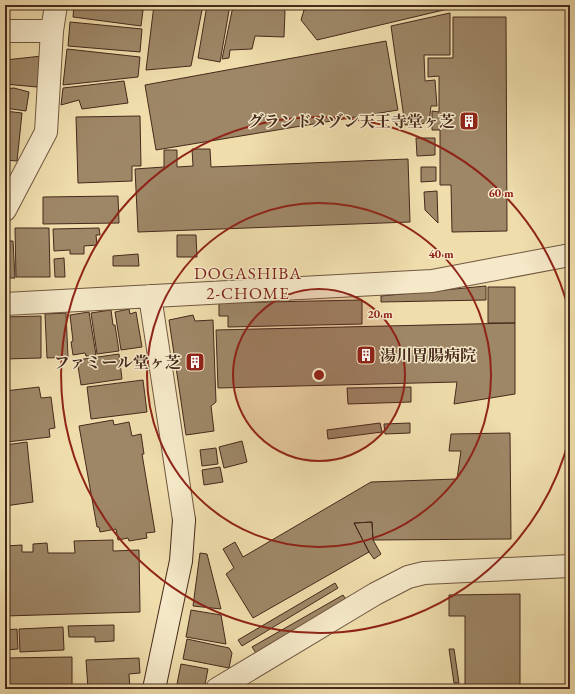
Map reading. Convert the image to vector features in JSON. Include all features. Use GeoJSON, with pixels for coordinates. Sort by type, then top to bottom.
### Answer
{"type":"FeatureCollection","features":[{"type":"Feature","properties":{"kind":"street"},"geometry":{"type":"LineString","coordinates":[[5,210],[12,185],[46,132],[52,31],[56,5]]}},
{"type":"Feature","properties":{"kind":"street"},"geometry":{"type":"LineString","coordinates":[[5,30],[52,31]]}},
{"type":"Feature","properties":{"kind":"street"},"geometry":{"type":"LineString","coordinates":[[5,304],[432,281],[570,255]]}},
{"type":"Feature","properties":{"kind":"street"},"geometry":{"type":"LineString","coordinates":[[150,296],[184,520],[181,561],[154,689]]}},
{"type":"Feature","properties":{"kind":"street"},"geometry":{"type":"LineString","coordinates":[[217,689],[375,594],[408,577],[424,572],[570,566]]}},
{"type":"Feature","properties":{"kind":"building"},"geometry":{"type":"Polygon","coordinates":[[[5,5],[43,5],[43,7],[5,8],[5,5]]]}},
{"type":"Feature","properties":{"kind":"building"},"geometry":{"type":"Polygon","coordinates":[[[74,5],[99,5],[143,10],[141,26],[73,17],[74,5]]]}},
{"type":"Feature","properties":{"kind":"building"},"geometry":{"type":"Polygon","coordinates":[[[127,5],[145,5],[145,8],[127,5]]]}},
{"type":"Feature","properties":{"kind":"building"},"geometry":{"type":"Polygon","coordinates":[[[154,5],[203,5],[191,66],[146,70],[154,5]]]}},
{"type":"Feature","properties":{"kind":"building"},"geometry":{"type":"Polygon","coordinates":[[[207,5],[230,5],[220,62],[198,58],[207,5]]]}},
{"type":"Feature","properties":{"kind":"building"},"geometry":{"type":"Polygon","coordinates":[[[280,5],[285,11],[284,37],[255,36],[252,49],[230,50],[229,58],[222,59],[233,6],[280,5]]]}},
{"type":"Feature","properties":{"kind":"building"},"geometry":{"type":"Polygon","coordinates":[[[327,5],[452,5],[452,8],[317,40],[301,20],[304,10],[327,5]]]}},
{"type":"Feature","properties":{"kind":"building"},"geometry":{"type":"Polygon","coordinates":[[[450,13],[450,55],[424,55],[425,81],[435,80],[437,106],[431,106],[429,123],[405,125],[391,26],[450,13]]]}},
{"type":"Feature","properties":{"kind":"building","name":"グランドメゾン天王寺堂ヶ芝"},"geometry":{"type":"Polygon","coordinates":[[[453,17],[506,17],[507,231],[452,232],[451,185],[440,185],[440,130],[432,130],[432,111],[439,112],[439,76],[428,77],[428,58],[453,58],[453,17]]]}},
{"type":"Feature","properties":{"kind":"building"},"geometry":{"type":"Polygon","coordinates":[[[70,22],[142,29],[140,52],[68,46],[70,22]]]}},
{"type":"Feature","properties":{"kind":"building"},"geometry":{"type":"Polygon","coordinates":[[[386,41],[398,110],[156,150],[145,85],[386,41]]]}},
{"type":"Feature","properties":{"kind":"building"},"geometry":{"type":"Polygon","coordinates":[[[67,49],[140,57],[138,77],[63,85],[67,49]]]}},
{"type":"Feature","properties":{"kind":"building"},"geometry":{"type":"Polygon","coordinates":[[[42,56],[37,87],[5,84],[5,60],[42,56]]]}},
{"type":"Feature","properties":{"kind":"building"},"geometry":{"type":"Polygon","coordinates":[[[124,81],[128,103],[82,109],[79,100],[61,105],[63,88],[124,81]]]}},
{"type":"Feature","properties":{"kind":"building"},"geometry":{"type":"Polygon","coordinates":[[[14,88],[29,92],[26,111],[5,108],[5,89],[14,88]]]}},
{"type":"Feature","properties":{"kind":"building"},"geometry":{"type":"Polygon","coordinates":[[[5,111],[22,113],[17,161],[5,160],[5,111]]]}},
{"type":"Feature","properties":{"kind":"building"},"geometry":{"type":"Polygon","coordinates":[[[140,116],[141,166],[132,166],[132,181],[78,183],[76,117],[140,116]]]}},
{"type":"Feature","properties":{"kind":"building"},"geometry":{"type":"Polygon","coordinates":[[[416,138],[435,138],[435,155],[417,156],[416,138]]]}},
{"type":"Feature","properties":{"kind":"building"},"geometry":{"type":"Polygon","coordinates":[[[192,149],[210,149],[211,167],[408,159],[410,222],[138,232],[135,169],[164,167],[164,150],[177,150],[177,167],[193,166],[192,149]]]}},
{"type":"Feature","properties":{"kind":"building"},"geometry":{"type":"Polygon","coordinates":[[[421,167],[436,167],[436,181],[421,182],[421,167]]]}},
{"type":"Feature","properties":{"kind":"building"},"geometry":{"type":"Polygon","coordinates":[[[437,191],[438,223],[425,210],[424,192],[437,191]]]}},
{"type":"Feature","properties":{"kind":"building"},"geometry":{"type":"Polygon","coordinates":[[[118,196],[119,223],[43,224],[43,197],[118,196]]]}},
{"type":"Feature","properties":{"kind":"building"},"geometry":{"type":"Polygon","coordinates":[[[15,228],[49,228],[50,277],[16,277],[15,228]]]}},
{"type":"Feature","properties":{"kind":"building"},"geometry":{"type":"Polygon","coordinates":[[[99,228],[100,235],[96,235],[97,245],[84,246],[84,254],[70,254],[70,250],[54,251],[53,229],[99,228]]]}},
{"type":"Feature","properties":{"kind":"building"},"geometry":{"type":"Polygon","coordinates":[[[177,235],[196,235],[197,257],[177,257],[177,235]]]}},
{"type":"Feature","properties":{"kind":"building"},"geometry":{"type":"Polygon","coordinates":[[[5,241],[13,241],[15,278],[5,278],[5,241]]]}},
{"type":"Feature","properties":{"kind":"building"},"geometry":{"type":"Polygon","coordinates":[[[138,254],[139,266],[113,266],[113,256],[138,254]]]}},
{"type":"Feature","properties":{"kind":"building"},"geometry":{"type":"Polygon","coordinates":[[[64,258],[65,277],[55,277],[54,259],[64,258]]]}},
{"type":"Feature","properties":{"kind":"building"},"geometry":{"type":"Polygon","coordinates":[[[486,286],[486,300],[381,302],[381,296],[486,286]]]}},
{"type":"Feature","properties":{"kind":"building","name":"湯川胃腸病院"},"geometry":{"type":"Polygon","coordinates":[[[488,287],[515,287],[515,323],[488,323],[488,287]]]}},
{"type":"Feature","properties":{"kind":"building"},"geometry":{"type":"Polygon","coordinates":[[[362,300],[362,324],[228,327],[228,316],[219,316],[219,303],[362,300]]]}},
{"type":"Feature","properties":{"kind":"building"},"geometry":{"type":"Polygon","coordinates":[[[129,309],[130,314],[136,312],[142,347],[121,350],[115,312],[129,309]]]}},
{"type":"Feature","properties":{"kind":"building"},"geometry":{"type":"Polygon","coordinates":[[[111,310],[119,351],[97,354],[91,313],[111,310]]]}},
{"type":"Feature","properties":{"kind":"building"},"geometry":{"type":"Polygon","coordinates":[[[89,312],[96,355],[86,356],[85,353],[73,355],[70,315],[89,312]]]}},
{"type":"Feature","properties":{"kind":"building"},"geometry":{"type":"Polygon","coordinates":[[[66,313],[68,357],[47,358],[45,314],[66,313]]]}},
{"type":"Feature","properties":{"kind":"building","name":"ファミール堂ヶ芝"},"geometry":{"type":"Polygon","coordinates":[[[193,315],[195,321],[213,320],[216,402],[211,406],[214,431],[186,435],[169,320],[193,315]]]}},
{"type":"Feature","properties":{"kind":"building"},"geometry":{"type":"Polygon","coordinates":[[[41,316],[41,358],[5,359],[5,317],[41,316]]]}},
{"type":"Feature","properties":{"kind":"building","name":"湯川胃腸病院"},"geometry":{"type":"Polygon","coordinates":[[[515,323],[515,394],[454,404],[457,382],[218,388],[216,330],[515,323]]]}},
{"type":"Feature","properties":{"kind":"building"},"geometry":{"type":"Polygon","coordinates":[[[119,354],[122,379],[81,385],[77,360],[119,354]]]}},
{"type":"Feature","properties":{"kind":"building"},"geometry":{"type":"Polygon","coordinates":[[[143,380],[147,412],[91,419],[87,387],[143,380]]]}},
{"type":"Feature","properties":{"kind":"building"},"geometry":{"type":"Polygon","coordinates":[[[39,387],[41,398],[51,397],[55,428],[49,429],[50,437],[7,442],[5,430],[5,391],[39,387]]]}},
{"type":"Feature","properties":{"kind":"building"},"geometry":{"type":"Polygon","coordinates":[[[411,387],[411,402],[348,404],[347,388],[411,387]]]}},
{"type":"Feature","properties":{"kind":"building"},"geometry":{"type":"Polygon","coordinates":[[[113,420],[114,425],[129,422],[132,436],[141,434],[144,454],[142,454],[155,532],[146,533],[147,538],[129,541],[128,538],[118,540],[116,529],[100,532],[99,527],[97,527],[79,426],[113,420]]]}},
{"type":"Feature","properties":{"kind":"building"},"geometry":{"type":"Polygon","coordinates":[[[380,423],[382,432],[328,439],[327,430],[380,423]]]}},
{"type":"Feature","properties":{"kind":"building"},"geometry":{"type":"Polygon","coordinates":[[[410,423],[410,433],[385,434],[384,424],[410,423]]]}},
{"type":"Feature","properties":{"kind":"building"},"geometry":{"type":"Polygon","coordinates":[[[510,433],[511,539],[373,540],[372,522],[354,523],[369,552],[253,618],[226,574],[234,568],[223,549],[235,542],[243,557],[371,482],[457,479],[461,451],[449,451],[451,434],[510,433]]]}},
{"type":"Feature","properties":{"kind":"building"},"geometry":{"type":"Polygon","coordinates":[[[242,441],[247,462],[224,468],[219,447],[242,441]]]}},
{"type":"Feature","properties":{"kind":"building"},"geometry":{"type":"Polygon","coordinates":[[[27,442],[33,502],[5,506],[5,445],[27,442]]]}},
{"type":"Feature","properties":{"kind":"building"},"geometry":{"type":"Polygon","coordinates":[[[216,448],[218,464],[202,466],[200,450],[216,448]]]}},
{"type":"Feature","properties":{"kind":"building"},"geometry":{"type":"Polygon","coordinates":[[[220,467],[223,482],[204,485],[202,470],[220,467]]]}},
{"type":"Feature","properties":{"kind":"building"},"geometry":{"type":"Polygon","coordinates":[[[372,522],[373,540],[381,554],[374,559],[354,523],[372,522]]]}},
{"type":"Feature","properties":{"kind":"building"},"geometry":{"type":"Polygon","coordinates":[[[113,540],[113,551],[139,550],[140,612],[5,616],[5,546],[22,545],[22,552],[33,552],[33,544],[47,543],[48,553],[75,553],[74,541],[113,540]]]}},
{"type":"Feature","properties":{"kind":"building"},"geometry":{"type":"Polygon","coordinates":[[[200,553],[207,554],[221,609],[193,606],[200,553]]]}},
{"type":"Feature","properties":{"kind":"building"},"geometry":{"type":"Polygon","coordinates":[[[335,583],[338,588],[242,646],[238,640],[335,583]]]}},
{"type":"Feature","properties":{"kind":"building"},"geometry":{"type":"Polygon","coordinates":[[[520,594],[520,689],[465,689],[465,616],[449,616],[449,595],[520,594]]]}},
{"type":"Feature","properties":{"kind":"building"},"geometry":{"type":"Polygon","coordinates":[[[343,595],[347,601],[256,653],[252,647],[343,595]]]}},
{"type":"Feature","properties":{"kind":"building"},"geometry":{"type":"Polygon","coordinates":[[[191,610],[221,615],[226,644],[186,637],[191,610]]]}},
{"type":"Feature","properties":{"kind":"building"},"geometry":{"type":"Polygon","coordinates":[[[114,625],[114,641],[95,642],[95,637],[69,637],[68,626],[114,625]]]}},
{"type":"Feature","properties":{"kind":"building"},"geometry":{"type":"Polygon","coordinates":[[[63,627],[64,650],[20,652],[19,629],[63,627]]]}},
{"type":"Feature","properties":{"kind":"building"},"geometry":{"type":"Polygon","coordinates":[[[17,629],[18,649],[5,650],[5,630],[17,629]]]}},
{"type":"Feature","properties":{"kind":"building"},"geometry":{"type":"Polygon","coordinates":[[[187,639],[229,648],[232,653],[229,668],[183,659],[187,639]]]}},
{"type":"Feature","properties":{"kind":"building"},"geometry":{"type":"Polygon","coordinates":[[[449,649],[454,649],[459,683],[454,683],[449,649]]]}},
{"type":"Feature","properties":{"kind":"building"},"geometry":{"type":"Polygon","coordinates":[[[72,657],[72,689],[5,689],[5,658],[72,657]]]}},
{"type":"Feature","properties":{"kind":"building"},"geometry":{"type":"Polygon","coordinates":[[[139,658],[140,673],[129,674],[130,689],[88,689],[86,660],[139,658]]]}},
{"type":"Feature","properties":{"kind":"building"},"geometry":{"type":"Polygon","coordinates":[[[181,664],[208,669],[204,689],[176,689],[181,664]]]}},
{"type":"Feature","properties":{"kind":"place","name":"グランドメゾン天王寺堂ヶ芝"},"geometry":{"type":"Point","coordinates":[469,121]}},
{"type":"Feature","properties":{"kind":"place","name":"湯川胃腸病院"},"geometry":{"type":"Point","coordinates":[366,355]}},
{"type":"Feature","properties":{"kind":"place","name":"ファミール堂ヶ芝"},"geometry":{"type":"Point","coordinates":[195,362]}},
{"type":"Feature","properties":{"kind":"district","name":"DOGASHIBA 2-CHOME"},"geometry":{"type":"Point","coordinates":[248,283]}}]}
